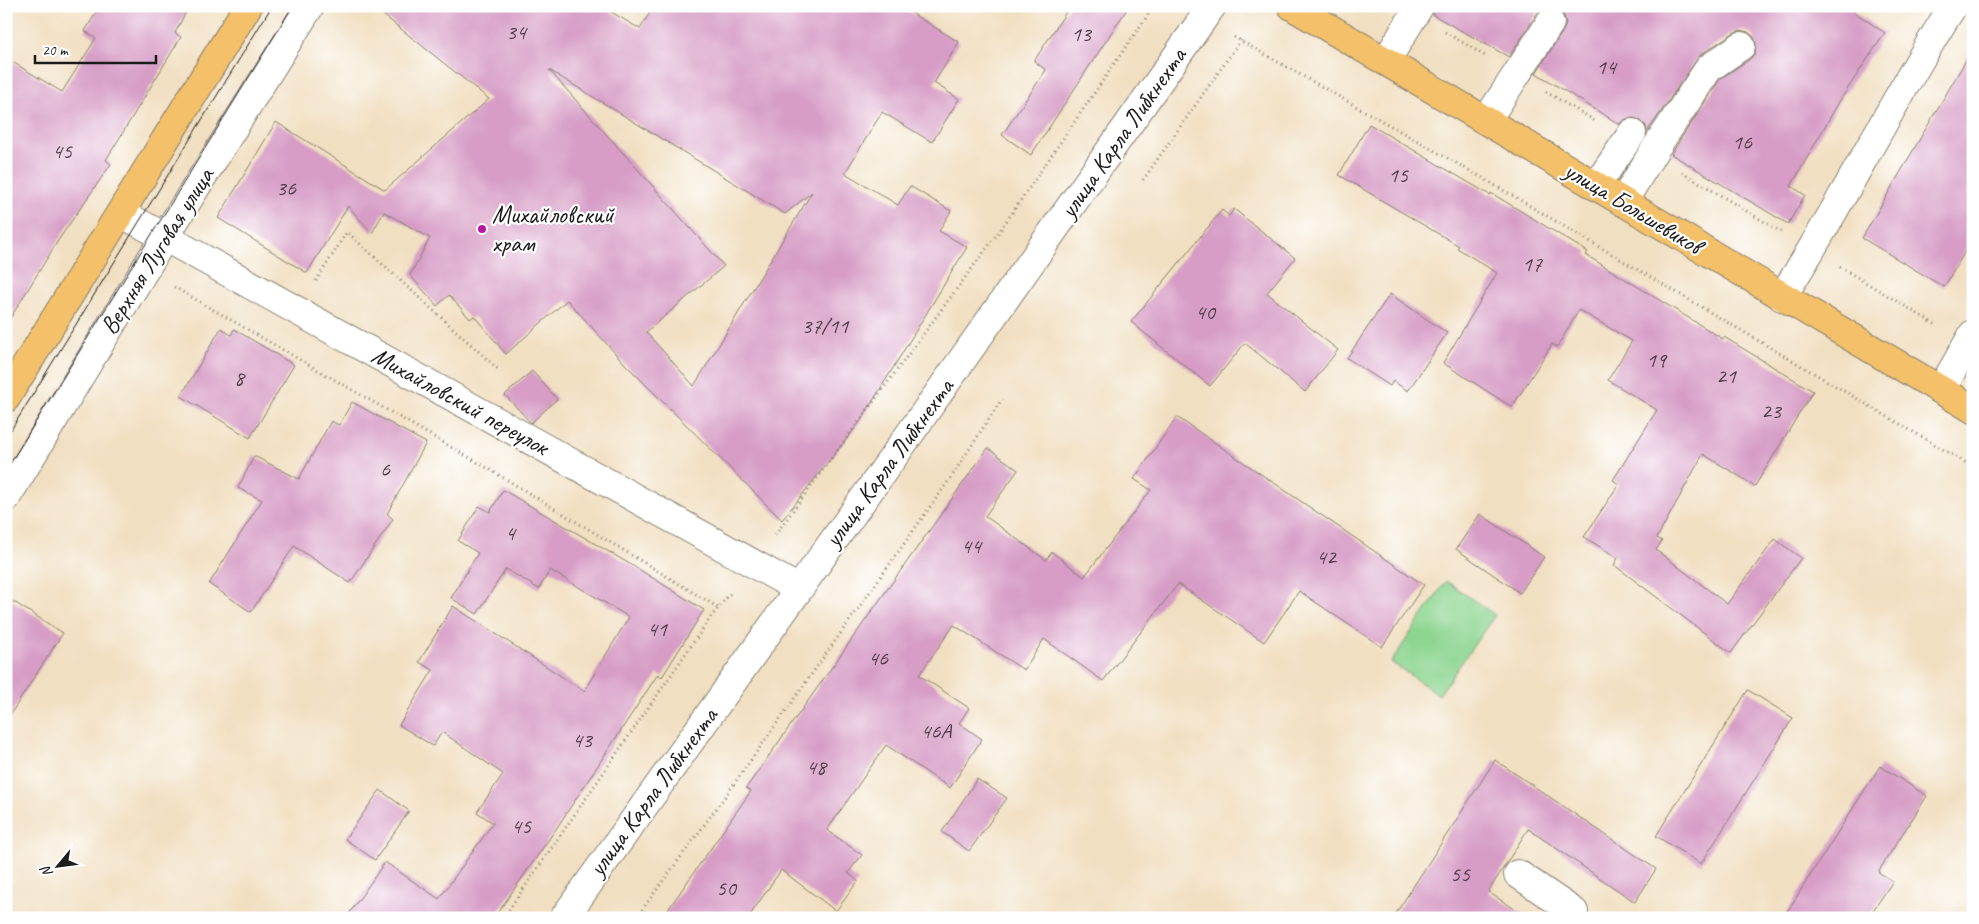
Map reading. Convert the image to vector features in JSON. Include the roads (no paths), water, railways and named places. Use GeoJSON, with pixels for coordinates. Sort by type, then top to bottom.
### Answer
{"type":"FeatureCollection","features":[{"type":"Feature","properties":{"kind":"main road","name":"Верхняя Луговая улица"},"geometry":{"type":"LineString","coordinates":[[6,398],[248,6]]}},
{"type":"Feature","properties":{"kind":"main road","name":"улица Большевиков"},"geometry":{"type":"LineString","coordinates":[[1292,6],[1973,409]]}},
{"type":"Feature","properties":{"kind":"street","name":"Верхняя Луговая улица"},"geometry":{"type":"LineString","coordinates":[[6,498],[164,238],[310,6]]}},
{"type":"Feature","properties":{"kind":"street"},"geometry":{"type":"LineString","coordinates":[[1782,297],[1812,250],[1919,59],[1953,6]]}},
{"type":"Feature","properties":{"kind":"street"},"geometry":{"type":"LineString","coordinates":[[1386,61],[1417,11]]}},
{"type":"Feature","properties":{"kind":"street","name":"улица Карла Либкнехта"},"geometry":{"type":"LineString","coordinates":[[564,918],[1208,13]]}},
{"type":"Feature","properties":{"kind":"street"},"geometry":{"type":"LineString","coordinates":[[1486,121],[1550,23]]}},
{"type":"Feature","properties":{"kind":"street"},"geometry":{"type":"LineString","coordinates":[[1623,202],[1652,154],[1709,68],[1741,46]]}},
{"type":"Feature","properties":{"kind":"street"},"geometry":{"type":"LineString","coordinates":[[1596,186],[1630,136]]}},
{"type":"Feature","properties":{"kind":"street","name":"Михайловский переулок"},"geometry":{"type":"LineString","coordinates":[[121,213],[799,589]]}},
{"type":"Feature","properties":{"kind":"street"},"geometry":{"type":"LineString","coordinates":[[1940,390],[1970,339]]}},
{"type":"Feature","properties":{"kind":"street"},"geometry":{"type":"LineString","coordinates":[[1518,874],[1574,912],[1571,918]]}},
{"type":"Feature","properties":{"kind":"tram line"},"geometry":{"type":"LineString","coordinates":[[6,438],[272,6]]}},
{"type":"Feature","properties":{"kind":"tram line"},"geometry":{"type":"LineString","coordinates":[[6,470],[293,6]]}},
{"type":"Feature","properties":{"kind":"place","name":"Михайловский храм"},"geometry":{"type":"Point","coordinates":[482,229]}}]}
